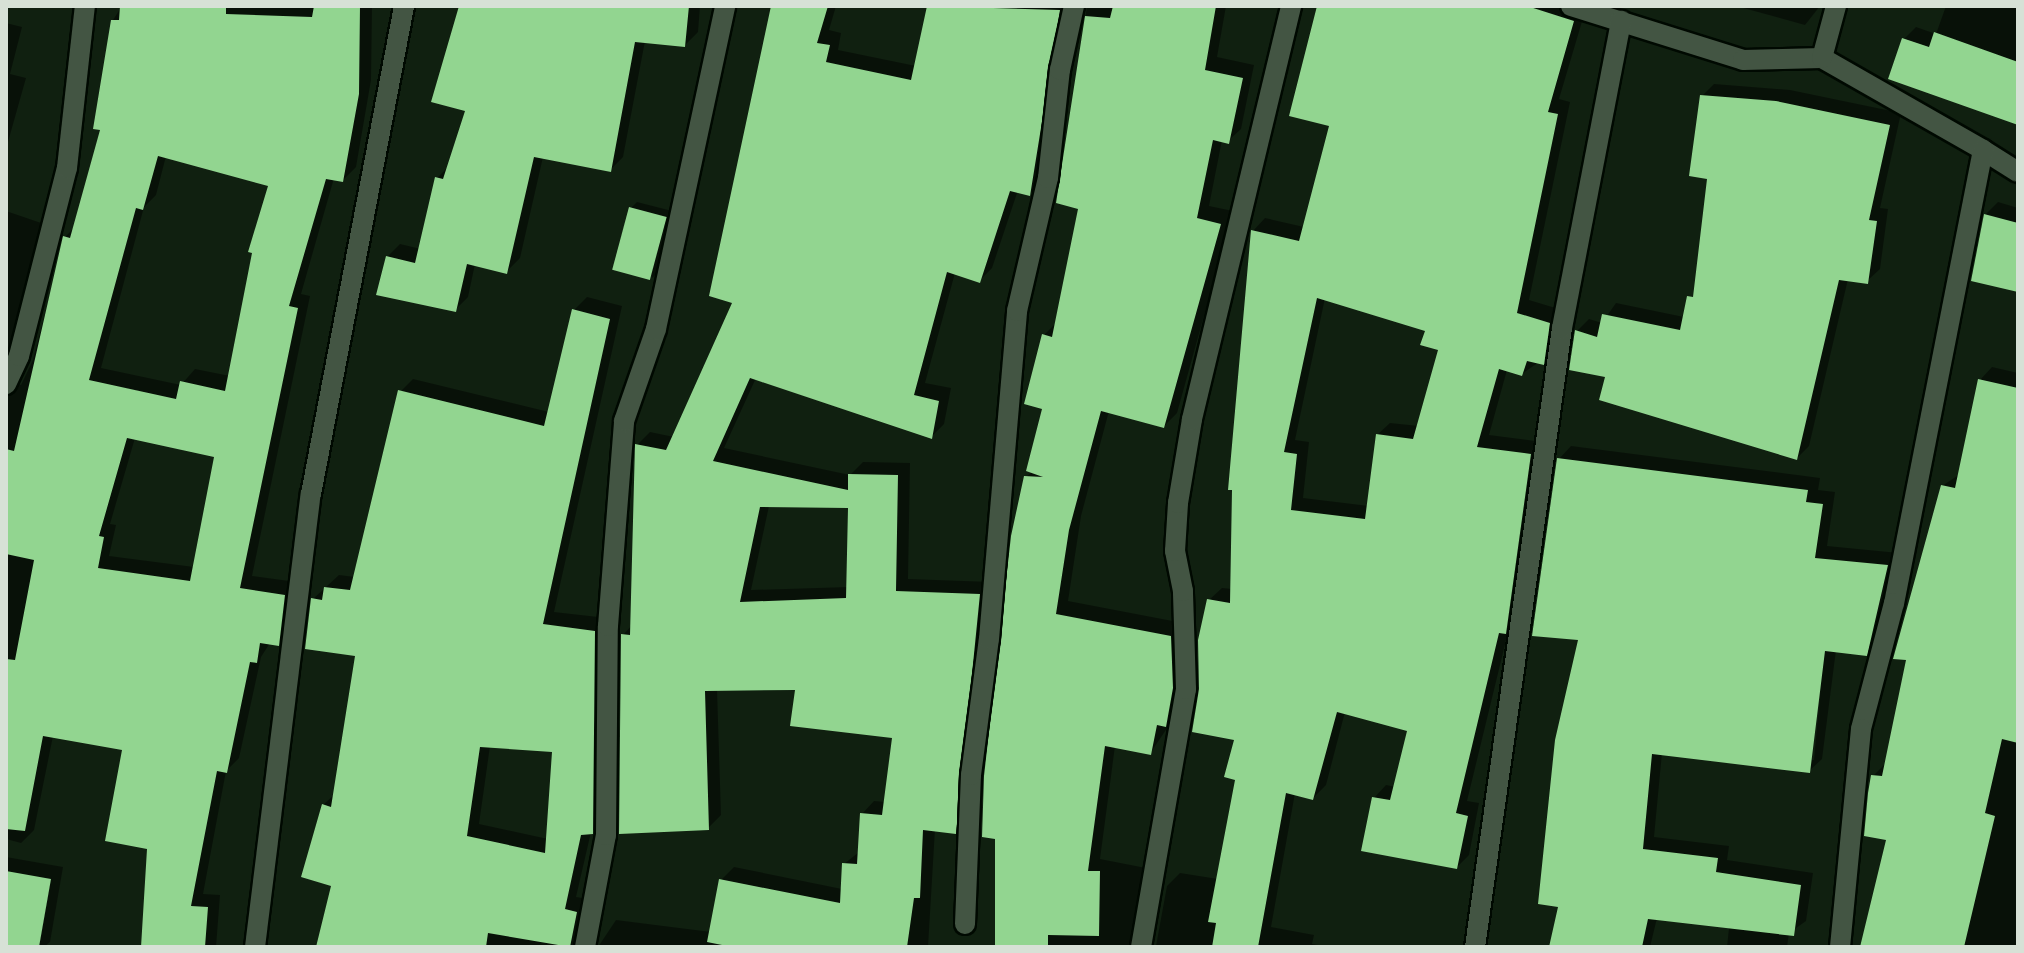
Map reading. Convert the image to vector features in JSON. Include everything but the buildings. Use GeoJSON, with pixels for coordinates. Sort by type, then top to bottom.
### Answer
{"type":"FeatureCollection","features":[{"type":"Feature","properties":{"kind":"street"},"geometry":{"type":"LineString","coordinates":[[6,384],[19,356],[67,168],[85,6]]}},
{"type":"Feature","properties":{"kind":"street"},"geometry":{"type":"LineString","coordinates":[[255,947],[311,494],[404,6]]}},
{"type":"Feature","properties":{"kind":"street"},"geometry":{"type":"LineString","coordinates":[[585,947],[606,835],[608,626],[624,421],[656,329],[725,6]]}},
{"type":"Feature","properties":{"kind":"street"},"geometry":{"type":"LineString","coordinates":[[965,924],[971,775],[996,576],[1017,311],[1048,178],[1060,70],[1074,6]]}},
{"type":"Feature","properties":{"kind":"street"},"geometry":{"type":"LineString","coordinates":[[1141,947],[1186,689],[1183,591],[1175,551],[1178,503],[1192,419],[1291,6]]}},
{"type":"Feature","properties":{"kind":"street"},"geometry":{"type":"LineString","coordinates":[[1571,6],[1743,60],[1822,58],[2018,172]]}},
{"type":"Feature","properties":{"kind":"street"},"geometry":{"type":"LineString","coordinates":[[1822,58],[1836,6]]}},
{"type":"Feature","properties":{"kind":"street"},"geometry":{"type":"LineString","coordinates":[[1475,947],[1562,328],[1621,21]]}},
{"type":"Feature","properties":{"kind":"street"},"geometry":{"type":"LineString","coordinates":[[1840,947],[1861,729],[1894,603],[1983,150]]}}]}
